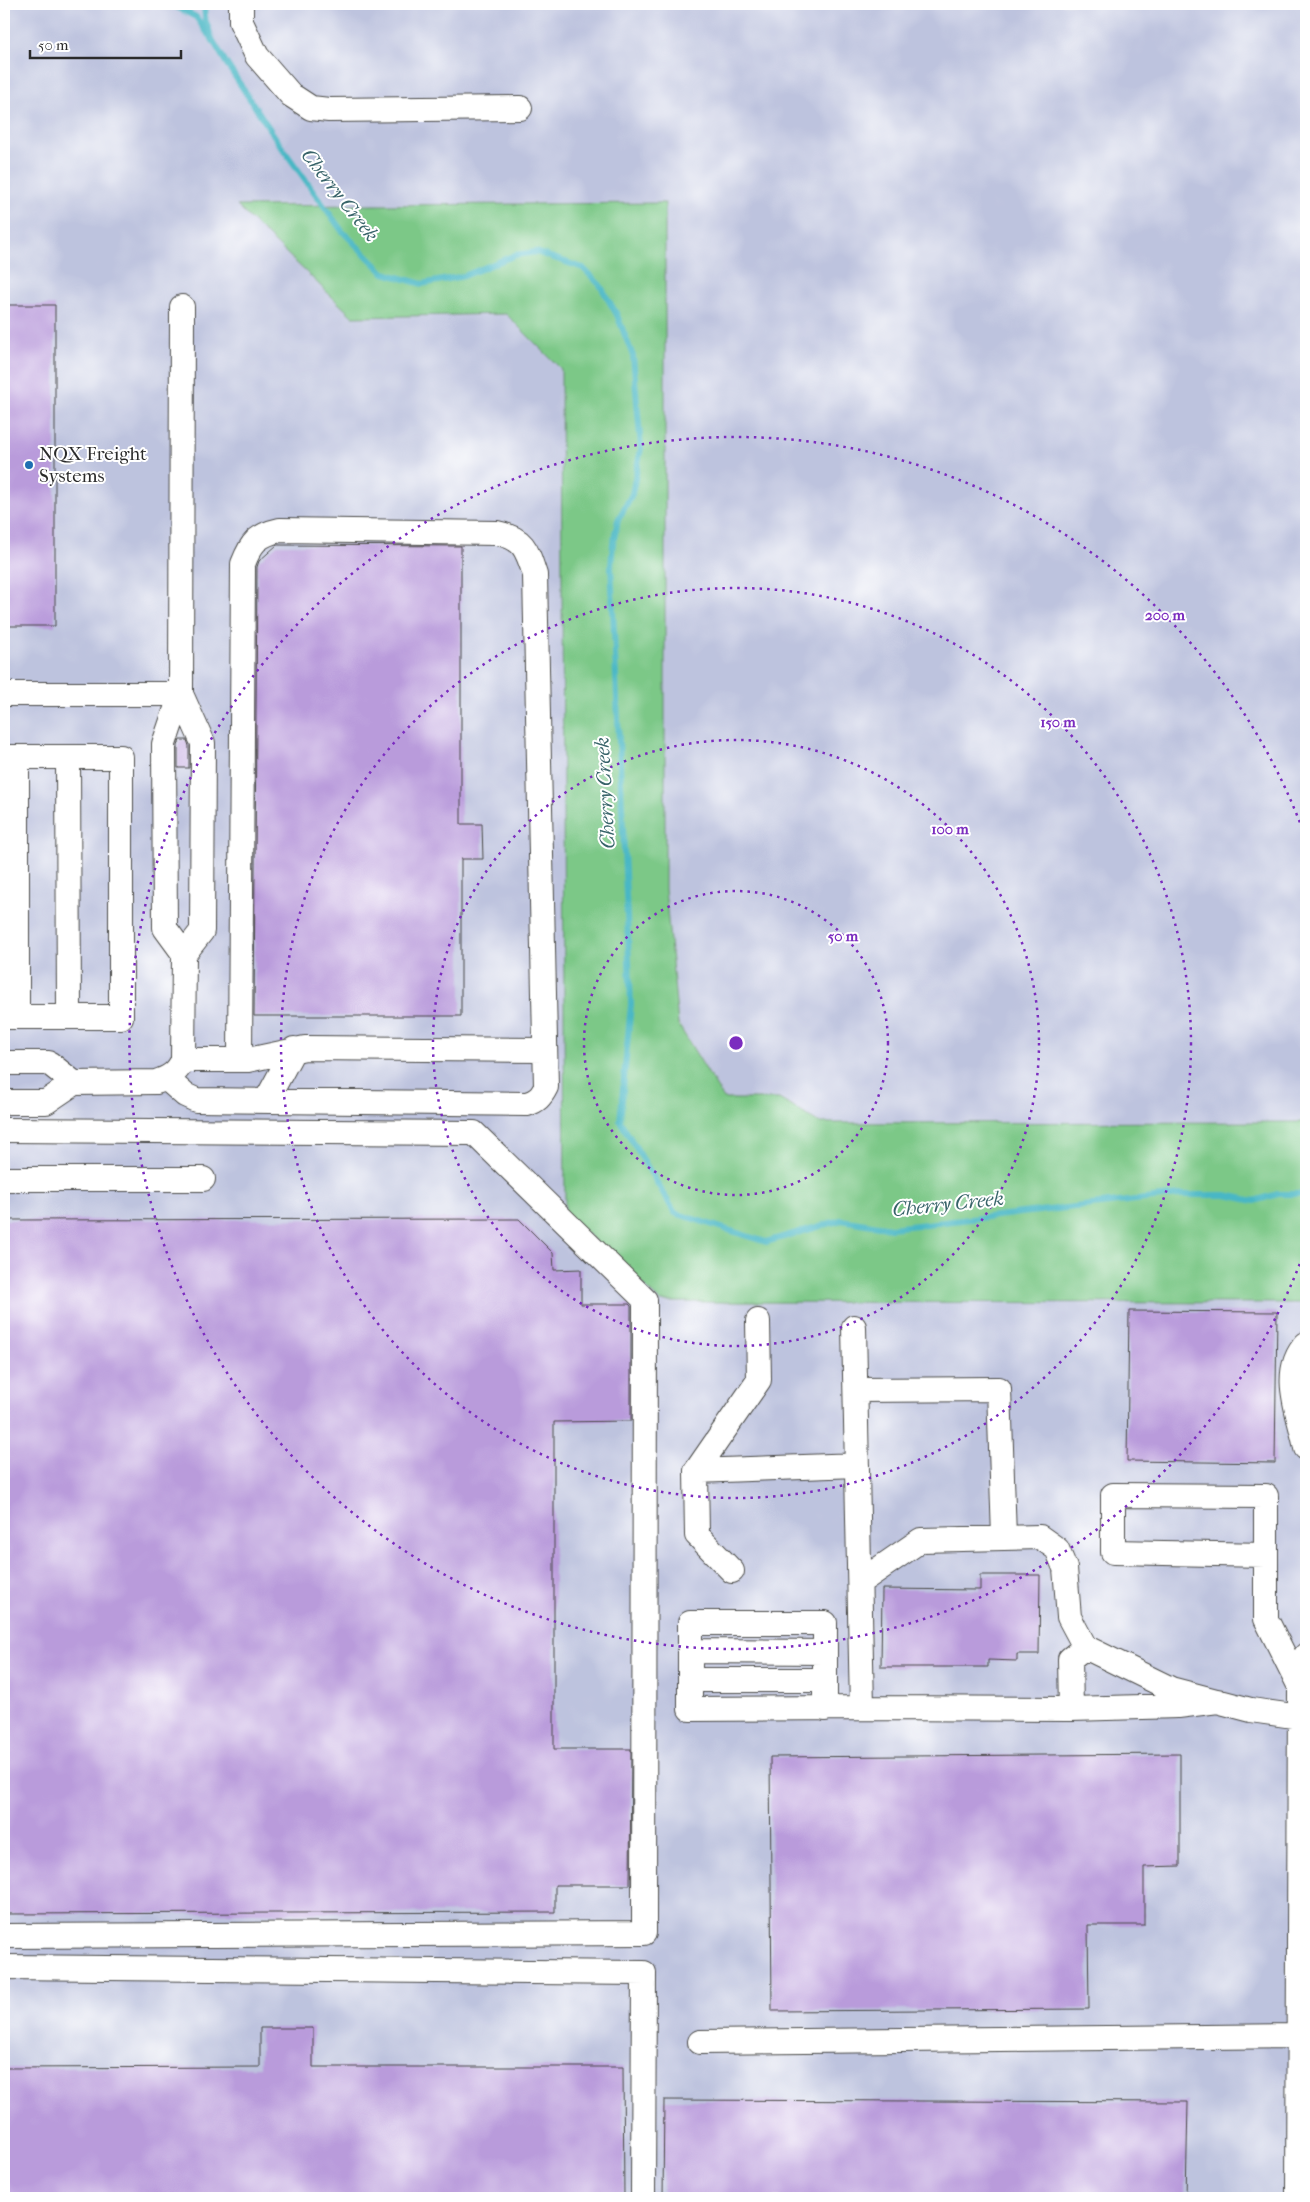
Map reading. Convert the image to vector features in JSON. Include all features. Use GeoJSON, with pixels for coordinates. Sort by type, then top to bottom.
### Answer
{"type":"FeatureCollection","features":[{"type":"Feature","properties":{"kind":"street"},"geometry":{"type":"LineString","coordinates":[[241,4],[241,22],[257,56],[291,95],[310,108],[329,110],[520,108]]}},
{"type":"Feature","properties":{"kind":"street"},"geometry":{"type":"LineString","coordinates":[[4,1102],[46,1102],[74,1083],[156,1082],[167,1079],[180,1067],[183,1060],[184,954],[165,928],[164,744],[181,694],[182,307]]}},
{"type":"Feature","properties":{"kind":"street"},"geometry":{"type":"LineString","coordinates":[[167,1079],[185,1095],[196,1100],[527,1104],[536,1101],[546,1087],[535,575],[523,544],[512,536],[497,533],[280,530],[267,532],[249,548],[243,564],[240,1060]]}},
{"type":"Feature","properties":{"kind":"street"},"geometry":{"type":"LineString","coordinates":[[4,694],[181,694]]}},
{"type":"Feature","properties":{"kind":"street"},"geometry":{"type":"LineString","coordinates":[[181,694],[203,744],[202,931],[184,954]]}},
{"type":"Feature","properties":{"kind":"street"},"geometry":{"type":"LineString","coordinates":[[10,757],[121,757],[121,1017],[10,1017],[10,757]]}},
{"type":"Feature","properties":{"kind":"street"},"geometry":{"type":"LineString","coordinates":[[68,757],[68,1017]]}},
{"type":"Feature","properties":{"kind":"street"},"geometry":{"type":"LineString","coordinates":[[183,1060],[248,1060],[294,1049],[545,1050]]}},
{"type":"Feature","properties":{"kind":"street"},"geometry":{"type":"LineString","coordinates":[[266,1101],[294,1049]]}},
{"type":"Feature","properties":{"kind":"street"},"geometry":{"type":"LineString","coordinates":[[4,1063],[49,1063],[74,1083]]}},
{"type":"Feature","properties":{"kind":"street"},"geometry":{"type":"LineString","coordinates":[[4,1130],[474,1132],[644,1300],[644,1933],[4,1936]]}},
{"type":"Feature","properties":{"kind":"street"},"geometry":{"type":"LineString","coordinates":[[4,1179],[203,1179]]}},
{"type":"Feature","properties":{"kind":"street"},"geometry":{"type":"LineString","coordinates":[[732,1571],[697,1535],[696,1471],[759,1380],[758,1321]]}},
{"type":"Feature","properties":{"kind":"street"},"geometry":{"type":"LineString","coordinates":[[854,1327],[862,1708]]}},
{"type":"Feature","properties":{"kind":"street"},"geometry":{"type":"LineString","coordinates":[[1306,1344],[1294,1365],[1293,1396],[1306,1448]]}},
{"type":"Feature","properties":{"kind":"street"},"geometry":{"type":"LineString","coordinates":[[856,1390],[999,1389],[1004,1537]]}},
{"type":"Feature","properties":{"kind":"street"},"geometry":{"type":"LineString","coordinates":[[696,1471],[858,1465]]}},
{"type":"Feature","properties":{"kind":"street"},"geometry":{"type":"LineString","coordinates":[[1266,1555],[1113,1552],[1113,1495],[1266,1496],[1266,1555],[1266,1619],[1300,1687]]}},
{"type":"Feature","properties":{"kind":"street"},"geometry":{"type":"LineString","coordinates":[[860,1582],[921,1540],[1040,1536],[1057,1549],[1065,1568],[1069,1617],[1085,1646],[1171,1689],[1251,1710],[1300,1717]]}},
{"type":"Feature","properties":{"kind":"street"},"geometry":{"type":"LineString","coordinates":[[825,1709],[825,1623],[690,1623],[690,1709],[825,1709],[862,1708],[1071,1709],[1178,1706],[1218,1701]]}},
{"type":"Feature","properties":{"kind":"street"},"geometry":{"type":"LineString","coordinates":[[1071,1709],[1070,1659],[1085,1646]]}},
{"type":"Feature","properties":{"kind":"street"},"geometry":{"type":"LineString","coordinates":[[1298,2198],[1301,2026],[1300,1687],[1306,1655]]}},
{"type":"Feature","properties":{"kind":"street"},"geometry":{"type":"LineString","coordinates":[[690,1680],[825,1680]]}},
{"type":"Feature","properties":{"kind":"street"},"geometry":{"type":"LineString","coordinates":[[4,1967],[644,1973],[643,2198]]}},
{"type":"Feature","properties":{"kind":"street"},"geometry":{"type":"LineString","coordinates":[[700,2042],[1301,2026]]}},
{"type":"Feature","properties":{"kind":"shaded area"},"geometry":{"type":"Polygon","coordinates":[[[4,4],[1306,4],[1306,1122],[820,1123],[779,1099],[724,1099],[678,1023],[665,889],[665,203],[237,206],[353,317],[506,314],[561,369],[562,511],[661,1302],[1306,1303],[1306,2198],[4,2198],[4,1117],[96,1116],[4,1116],[4,4]]]}},
{"type":"Feature","properties":{"kind":"green space"},"geometry":{"type":"Polygon","coordinates":[[[665,203],[665,889],[678,1024],[724,1099],[779,1099],[820,1123],[1306,1122],[1306,1303],[661,1302],[565,1213],[561,369],[506,314],[353,317],[237,206],[665,203]]]}},
{"type":"Feature","properties":{"kind":"building","name":"NQX Freight Systems"},"geometry":{"type":"Polygon","coordinates":[[[4,305],[55,305],[55,626],[4,626],[4,305]]]}},
{"type":"Feature","properties":{"kind":"building"},"geometry":{"type":"Polygon","coordinates":[[[277,545],[461,546],[461,824],[482,824],[483,859],[461,859],[461,1016],[254,1016],[257,567],[259,561],[277,545]]]}},
{"type":"Feature","properties":{"kind":"building"},"geometry":{"type":"Polygon","coordinates":[[[180,740],[187,740],[189,746],[189,768],[178,768],[178,746],[180,740]]]}},
{"type":"Feature","properties":{"kind":"building"},"geometry":{"type":"Polygon","coordinates":[[[519,1219],[553,1253],[554,1270],[581,1269],[581,1304],[629,1304],[631,1306],[631,1421],[554,1422],[554,1749],[631,1749],[630,1885],[555,1885],[555,1912],[4,1914],[4,1220],[519,1219]]]}},
{"type":"Feature","properties":{"kind":"building"},"geometry":{"type":"Polygon","coordinates":[[[1129,1311],[1277,1312],[1275,1463],[1127,1461],[1129,1311]]]}},
{"type":"Feature","properties":{"kind":"building"},"geometry":{"type":"Polygon","coordinates":[[[980,1575],[1040,1575],[1039,1654],[1017,1654],[1017,1661],[988,1660],[988,1667],[881,1667],[882,1589],[980,1590],[980,1575]]]}},
{"type":"Feature","properties":{"kind":"building"},"geometry":{"type":"Polygon","coordinates":[[[1180,1754],[1180,1866],[1144,1867],[1144,1925],[1088,1925],[1089,2009],[772,2011],[770,1757],[1180,1754]]]}},
{"type":"Feature","properties":{"kind":"building"},"geometry":{"type":"Polygon","coordinates":[[[260,2028],[313,2028],[313,2067],[623,2067],[624,2198],[4,2198],[4,2068],[260,2067],[260,2028]]]}},
{"type":"Feature","properties":{"kind":"building"},"geometry":{"type":"Polygon","coordinates":[[[664,2100],[1188,2102],[1186,2198],[663,2198],[664,2100]]]}},
{"type":"Feature","properties":{"kind":"waterway"},"geometry":{"type":"LineString","coordinates":[[171,4],[196,17],[208,34]]}},
{"type":"Feature","properties":{"kind":"waterway","name":"Cherry Creek"},"geometry":{"type":"LineString","coordinates":[[204,4],[205,19],[212,39],[281,146],[342,231],[384,273],[422,284],[464,276],[515,255],[536,252],[583,268],[600,285],[617,315],[633,356],[641,448],[632,494],[618,520],[611,566],[631,1004],[620,1121],[675,1213],[766,1242],[841,1220],[891,1228],[1180,1195],[1226,1195],[1254,1201],[1278,1194],[1306,1194]]}},
{"type":"Feature","properties":{"kind":"place","name":"NQX Freight Systems"},"geometry":{"type":"Point","coordinates":[29,465]}}]}
